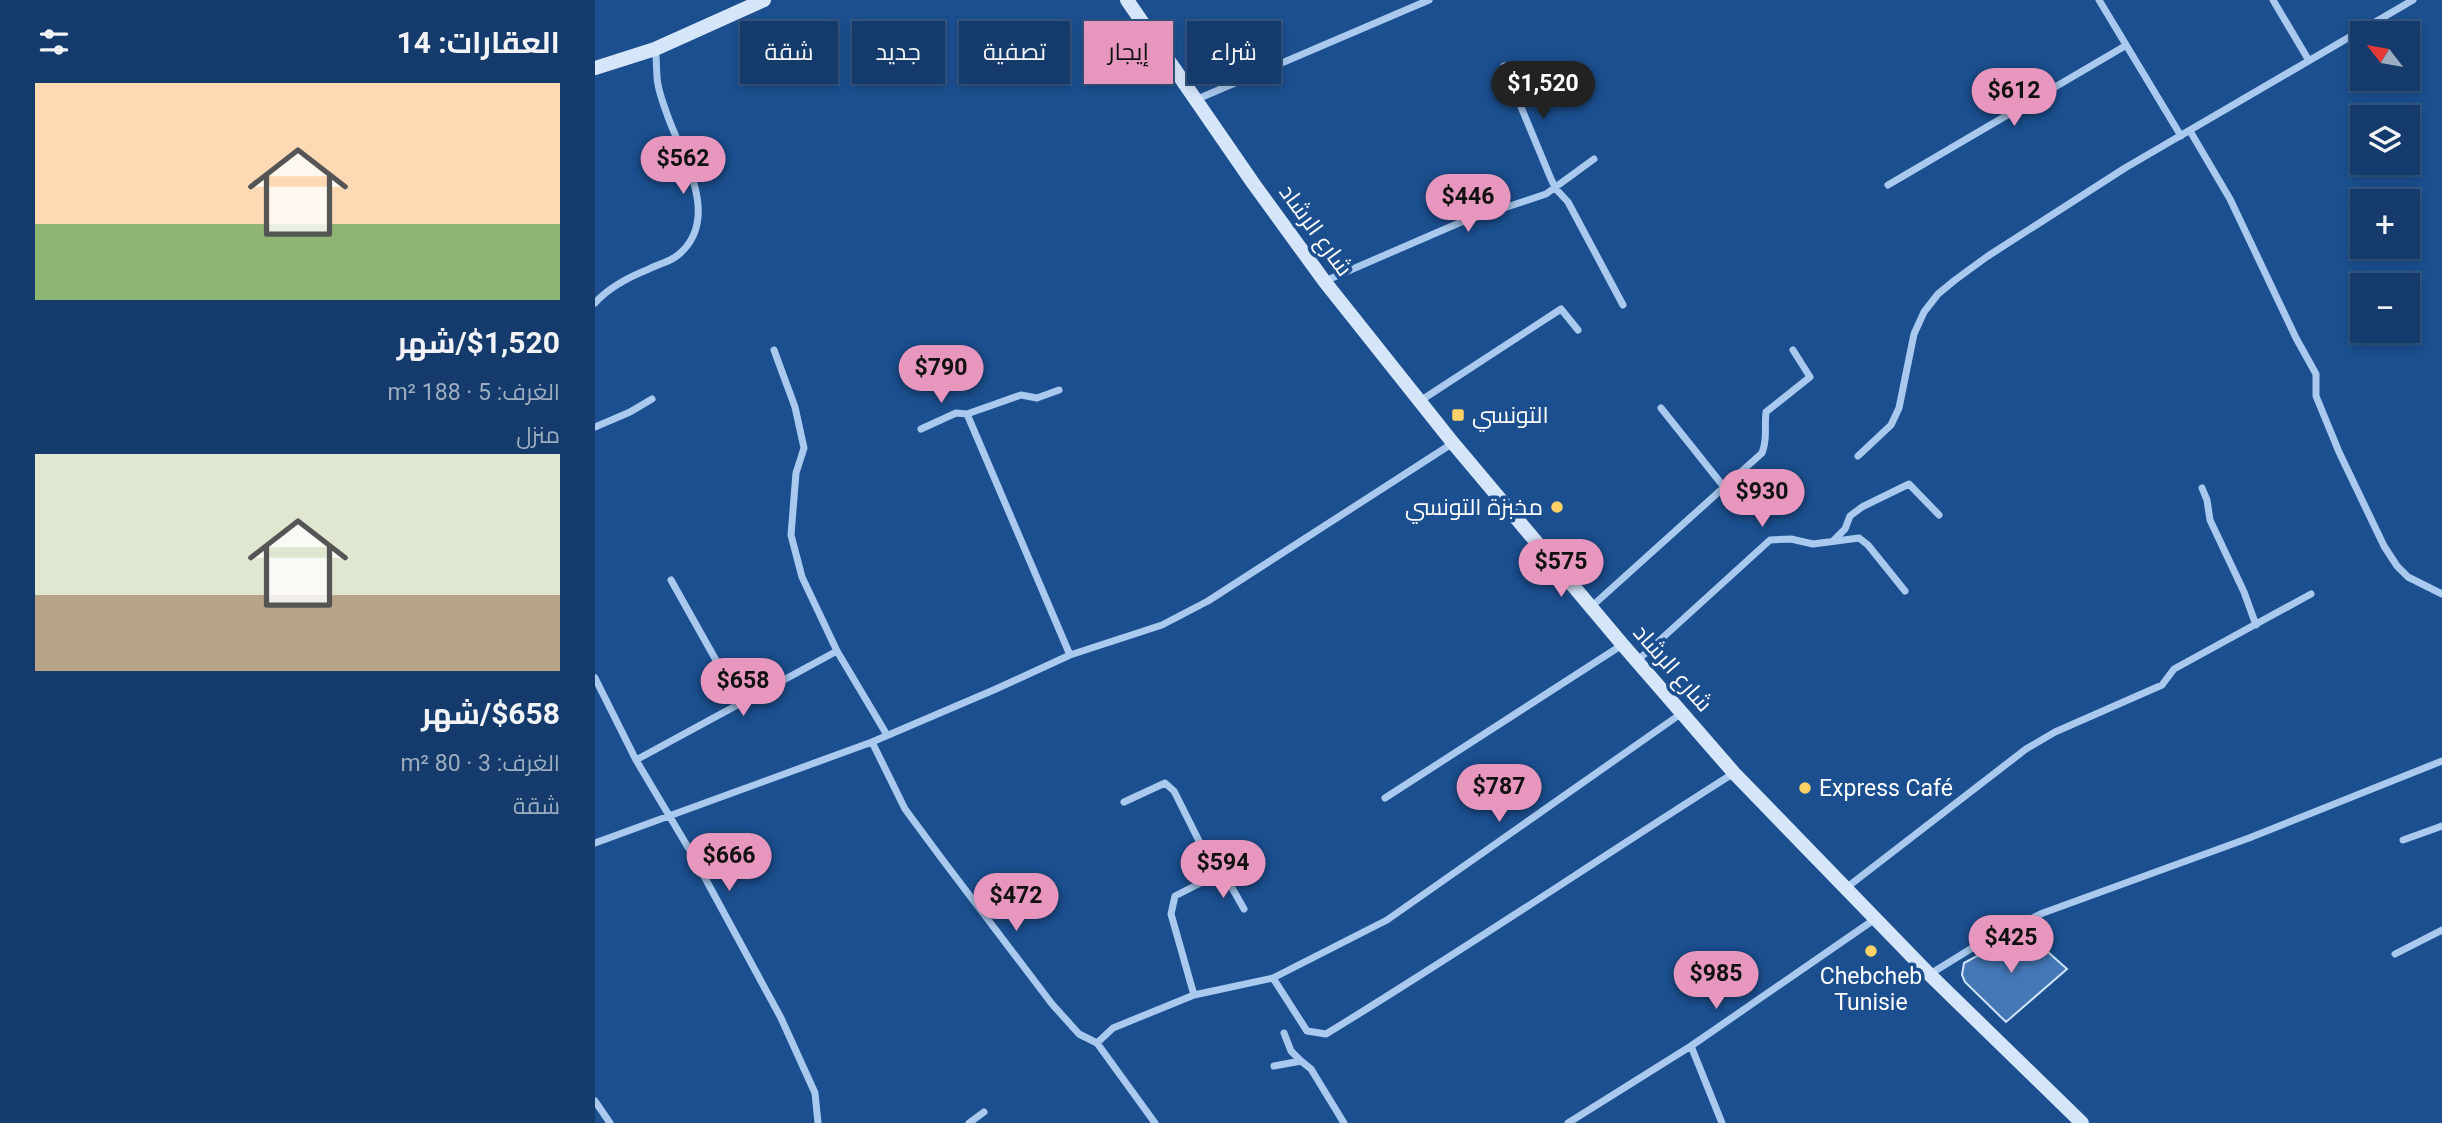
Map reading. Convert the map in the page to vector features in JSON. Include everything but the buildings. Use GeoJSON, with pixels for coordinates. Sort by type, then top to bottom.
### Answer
{"type":"FeatureCollection","features":[{"type":"Feature","properties":{"kind":"street"},"geometry":{"type":"LineString","coordinates":[[595,68],[655,49],[765,0]]}},
{"type":"Feature","properties":{"kind":"street","name":"شارع الرشاد"},"geometry":{"type":"LineString","coordinates":[[1127,0],[1325,282],[1453,443],[1622,645],[1734,773],[1930,975],[2082,1123]]}},
{"type":"Feature","properties":{"kind":"street"},"geometry":{"type":"LineString","coordinates":[[1195,100],[1429,0]]}},
{"type":"Feature","properties":{"kind":"street"},"geometry":{"type":"LineString","coordinates":[[2099,0],[2182,136]]}},
{"type":"Feature","properties":{"kind":"street"},"geometry":{"type":"LineString","coordinates":[[2273,0],[2308,59]]}},
{"type":"Feature","properties":{"kind":"street"},"geometry":{"type":"LineString","coordinates":[[1858,456],[1891,425],[1899,408],[1914,334],[1924,312],[1938,294],[1988,256],[2125,168],[2413,0]]}},
{"type":"Feature","properties":{"kind":"street"},"geometry":{"type":"LineString","coordinates":[[1888,185],[2125,46]]}},
{"type":"Feature","properties":{"kind":"street"},"geometry":{"type":"LineString","coordinates":[[595,303],[605,292],[647,269],[675,258],[687,246],[695,226],[698,205],[695,183],[669,118],[657,78],[655,49]]}},
{"type":"Feature","properties":{"kind":"street"},"geometry":{"type":"LineString","coordinates":[[1504,66],[1556,189],[1568,202],[1623,305]]}},
{"type":"Feature","properties":{"kind":"street"},"geometry":{"type":"LineString","coordinates":[[2190,131],[2230,199],[2316,374],[2316,396],[2339,452],[2384,546],[2396,566],[2408,577],[2442,594]]}},
{"type":"Feature","properties":{"kind":"street"},"geometry":{"type":"LineString","coordinates":[[1325,282],[1459,223],[1546,194],[1594,159]]}},
{"type":"Feature","properties":{"kind":"street"},"geometry":{"type":"LineString","coordinates":[[1419,401],[1561,309],[1578,330]]}},
{"type":"Feature","properties":{"kind":"street"},"geometry":{"type":"LineString","coordinates":[[774,350],[795,407],[804,448],[796,472],[791,535],[802,578],[838,650],[887,735]]}},
{"type":"Feature","properties":{"kind":"street"},"geometry":{"type":"LineString","coordinates":[[1591,607],[1762,453],[1768,440],[1764,424],[1766,412],[1810,377],[1793,350]]}},
{"type":"Feature","properties":{"kind":"street"},"geometry":{"type":"LineString","coordinates":[[921,429],[955,414],[967,414],[1021,395],[1037,398],[1059,390]]}},
{"type":"Feature","properties":{"kind":"street"},"geometry":{"type":"LineString","coordinates":[[595,427],[652,399]]}},
{"type":"Feature","properties":{"kind":"street"},"geometry":{"type":"LineString","coordinates":[[1661,408],[1724,488]]}},
{"type":"Feature","properties":{"kind":"street"},"geometry":{"type":"LineString","coordinates":[[967,414],[1070,654]]}},
{"type":"Feature","properties":{"kind":"street"},"geometry":{"type":"LineString","coordinates":[[595,843],[872,742],[1070,654],[1162,625],[1208,601],[1453,443]]}},
{"type":"Feature","properties":{"kind":"street"},"geometry":{"type":"LineString","coordinates":[[1830,543],[1845,529],[1850,516],[1862,507],[1909,484],[1939,515]]}},
{"type":"Feature","properties":{"kind":"street"},"geometry":{"type":"LineString","coordinates":[[2202,488],[2210,520],[2244,592],[2256,625]]}},
{"type":"Feature","properties":{"kind":"street"},"geometry":{"type":"LineString","coordinates":[[1637,661],[1770,540],[1791,539],[1813,544],[1859,538],[1868,545],[1905,592]]}},
{"type":"Feature","properties":{"kind":"street"},"geometry":{"type":"LineString","coordinates":[[671,580],[740,703]]}},
{"type":"Feature","properties":{"kind":"street"},"geometry":{"type":"LineString","coordinates":[[1845,888],[2026,749],[2055,732],[2162,685],[2174,669],[2311,594]]}},
{"type":"Feature","properties":{"kind":"street"},"geometry":{"type":"LineString","coordinates":[[1385,799],[1622,645]]}},
{"type":"Feature","properties":{"kind":"street"},"geometry":{"type":"LineString","coordinates":[[636,760],[838,650]]}},
{"type":"Feature","properties":{"kind":"street"},"geometry":{"type":"LineString","coordinates":[[595,678],[636,760],[692,854],[781,1018],[815,1093],[818,1123]]}},
{"type":"Feature","properties":{"kind":"street"},"geometry":{"type":"LineString","coordinates":[[1097,1043],[1113,1028],[1194,995],[1273,978],[1387,920],[1682,713]]}},
{"type":"Feature","properties":{"kind":"street"},"geometry":{"type":"LineString","coordinates":[[872,742],[905,809],[942,859],[1052,1004],[1079,1034],[1097,1043],[1155,1123]]}},
{"type":"Feature","properties":{"kind":"street"},"geometry":{"type":"LineString","coordinates":[[1930,975],[1982,942],[2043,913],[2249,838],[2442,761]]}},
{"type":"Feature","properties":{"kind":"street"},"geometry":{"type":"LineString","coordinates":[[1273,978],[1307,1031],[1327,1034],[1734,773]]}},
{"type":"Feature","properties":{"kind":"street"},"geometry":{"type":"LineString","coordinates":[[1124,802],[1165,783],[1174,791],[1216,875],[1227,879],[1244,909]]}},
{"type":"Feature","properties":{"kind":"street"},"geometry":{"type":"LineString","coordinates":[[2403,840],[2442,826]]}},
{"type":"Feature","properties":{"kind":"street"},"geometry":{"type":"LineString","coordinates":[[1194,995],[1171,914],[1175,897],[1216,875]]}},
{"type":"Feature","properties":{"kind":"street"},"geometry":{"type":"LineString","coordinates":[[1568,1123],[1691,1045],[1876,918]]}},
{"type":"Feature","properties":{"kind":"street"},"geometry":{"type":"LineString","coordinates":[[2395,954],[2442,930]]}},
{"type":"Feature","properties":{"kind":"street"},"geometry":{"type":"LineString","coordinates":[[1284,1033],[1291,1051],[1311,1069],[1345,1123]]}},
{"type":"Feature","properties":{"kind":"street"},"geometry":{"type":"LineString","coordinates":[[1691,1045],[1722,1123]]}},
{"type":"Feature","properties":{"kind":"street"},"geometry":{"type":"LineString","coordinates":[[1274,1066],[1301,1061]]}},
{"type":"Feature","properties":{"kind":"street"},"geometry":{"type":"LineString","coordinates":[[595,1101],[610,1123]]}},
{"type":"Feature","properties":{"kind":"street"},"geometry":{"type":"LineString","coordinates":[[969,1123],[984,1112]]}},
{"type":"Feature","properties":{"kind":"place","name":"التونسي"},"geometry":{"type":"Point","coordinates":[1458,415]}},
{"type":"Feature","properties":{"kind":"place","name":"مخبزة التونسي"},"geometry":{"type":"Point","coordinates":[1557,507]}},
{"type":"Feature","properties":{"kind":"place","name":"Express Café"},"geometry":{"type":"Point","coordinates":[1805,788]}},
{"type":"Feature","properties":{"kind":"place","name":"Chebcheb Tunisie"},"geometry":{"type":"Point","coordinates":[1871,951]}}]}
